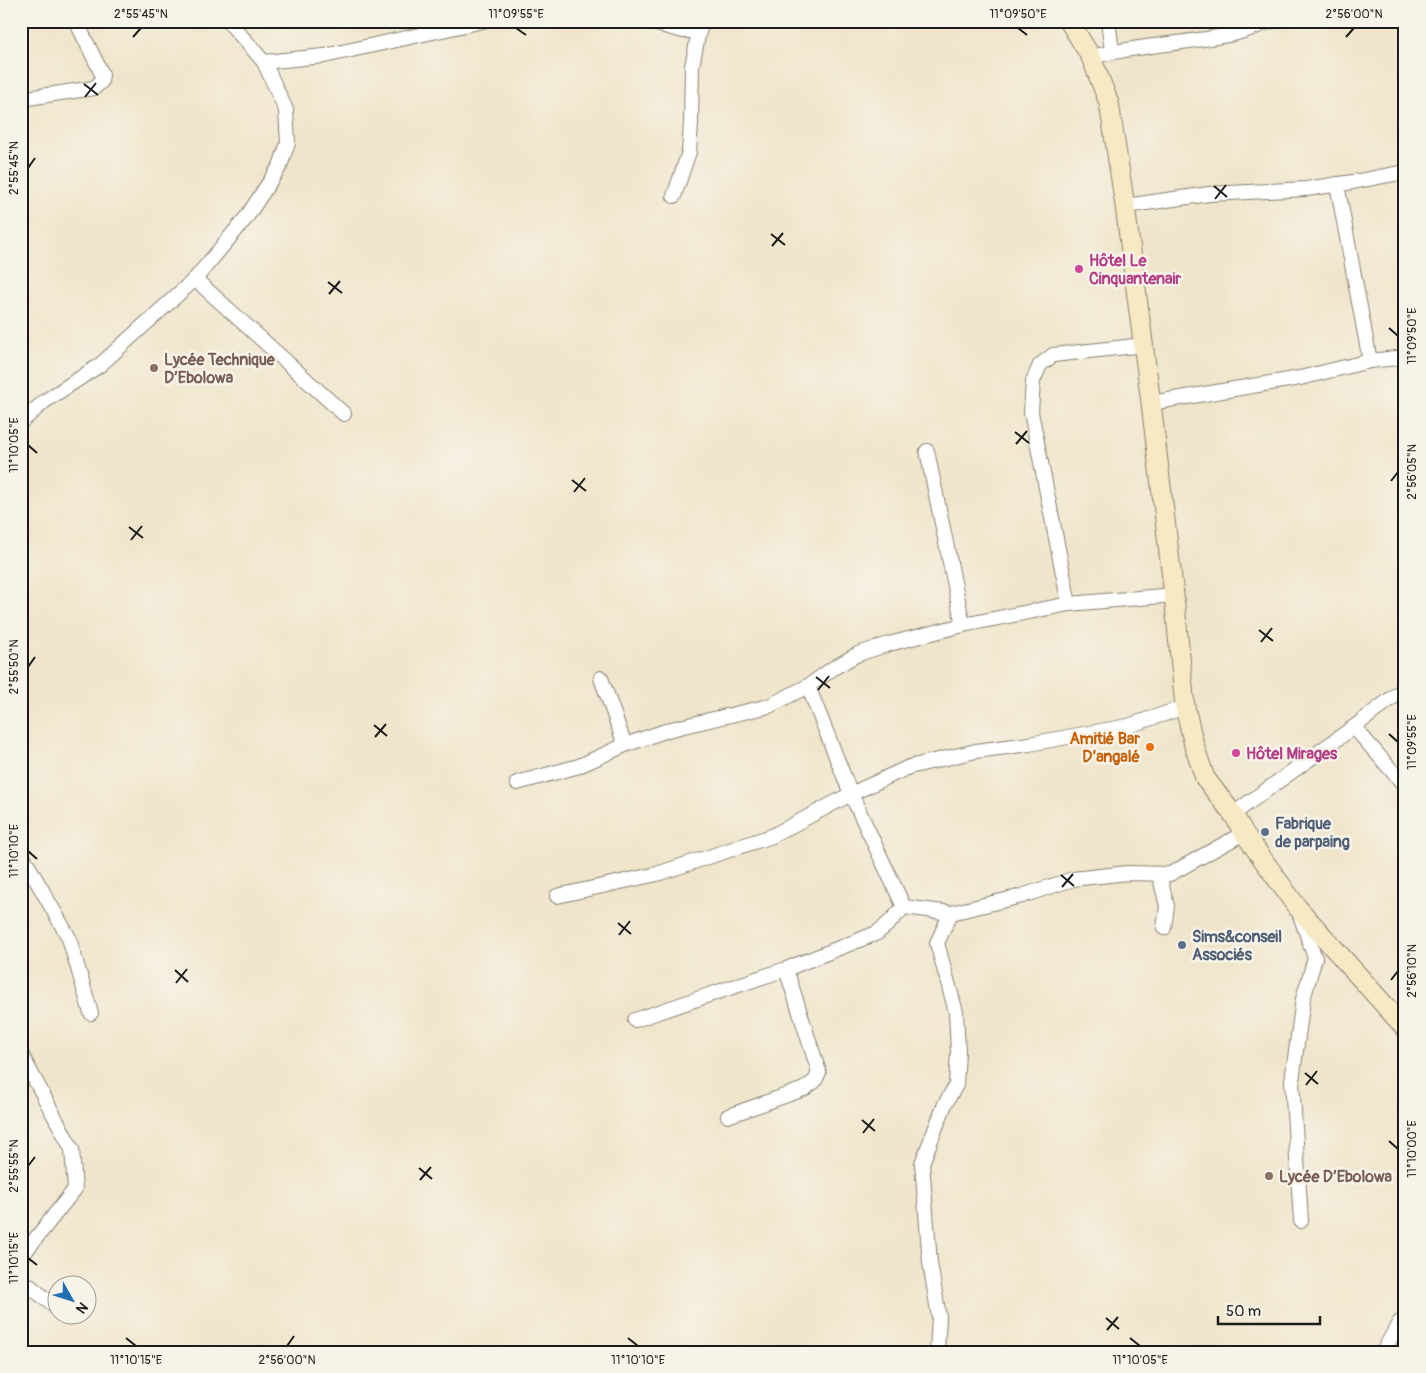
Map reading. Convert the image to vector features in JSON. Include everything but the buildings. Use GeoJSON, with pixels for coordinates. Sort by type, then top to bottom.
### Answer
{"type":"FeatureCollection","features":[{"type":"Feature","properties":{"kind":"street"},"geometry":{"type":"LineString","coordinates":[[21,99],[94,88],[100,82],[102,74],[76,21]]}},
{"type":"Feature","properties":{"kind":"street"},"geometry":{"type":"LineString","coordinates":[[21,422],[45,401],[100,365],[195,279],[246,218],[280,166],[288,143],[286,110],[264,62],[228,21]]}},
{"type":"Feature","properties":{"kind":"street"},"geometry":{"type":"LineString","coordinates":[[264,62],[324,56],[482,21]]}},
{"type":"Feature","properties":{"kind":"street"},"geometry":{"type":"LineString","coordinates":[[646,21],[683,32],[702,26]]}},
{"type":"Feature","properties":{"kind":"street"},"geometry":{"type":"LineString","coordinates":[[1069,21],[1091,57],[1109,103],[1152,403],[1185,707],[1194,745],[1205,778],[1233,814],[1244,833],[1297,907],[1405,1028]]}},
{"type":"Feature","properties":{"kind":"street"},"geometry":{"type":"LineString","coordinates":[[1108,21],[1112,51]]}},
{"type":"Feature","properties":{"kind":"street"},"geometry":{"type":"LineString","coordinates":[[1091,57],[1112,51],[1234,34],[1274,21]]}},
{"type":"Feature","properties":{"kind":"street"},"geometry":{"type":"LineString","coordinates":[[674,196],[689,152],[692,66],[702,26]]}},
{"type":"Feature","properties":{"kind":"street"},"geometry":{"type":"LineString","coordinates":[[1125,206],[1209,194],[1306,189],[1405,172]]}},
{"type":"Feature","properties":{"kind":"street"},"geometry":{"type":"LineString","coordinates":[[1337,184],[1370,360]]}},
{"type":"Feature","properties":{"kind":"street"},"geometry":{"type":"LineString","coordinates":[[195,279],[344,414]]}},
{"type":"Feature","properties":{"kind":"street"},"geometry":{"type":"LineString","coordinates":[[1069,604],[1031,412],[1033,381],[1040,365],[1053,355],[1144,345]]}},
{"type":"Feature","properties":{"kind":"street"},"geometry":{"type":"LineString","coordinates":[[1152,403],[1300,378],[1370,360],[1405,357]]}},
{"type":"Feature","properties":{"kind":"street"},"geometry":{"type":"LineString","coordinates":[[927,451],[963,625]]}},
{"type":"Feature","properties":{"kind":"street"},"geometry":{"type":"LineString","coordinates":[[517,783],[579,766],[625,745],[670,729],[769,706],[808,686],[858,654],[889,644],[963,625],[1069,604],[1174,595]]}},
{"type":"Feature","properties":{"kind":"street"},"geometry":{"type":"LineString","coordinates":[[601,678],[625,745]]}},
{"type":"Feature","properties":{"kind":"street"},"geometry":{"type":"LineString","coordinates":[[808,686],[851,794],[904,908]]}},
{"type":"Feature","properties":{"kind":"street"},"geometry":{"type":"LineString","coordinates":[[1233,814],[1405,688]]}},
{"type":"Feature","properties":{"kind":"street"},"geometry":{"type":"LineString","coordinates":[[558,896],[657,874],[772,836],[851,794],[909,767],[976,750],[1029,744],[1128,726],[1185,707]]}},
{"type":"Feature","properties":{"kind":"street"},"geometry":{"type":"LineString","coordinates":[[1354,727],[1405,786]]}},
{"type":"Feature","properties":{"kind":"street"},"geometry":{"type":"LineString","coordinates":[[904,908],[951,913],[1022,896],[1073,879],[1127,873],[1170,874],[1244,833]]}},
{"type":"Feature","properties":{"kind":"street"},"geometry":{"type":"LineString","coordinates":[[21,853],[69,938],[91,1013]]}},
{"type":"Feature","properties":{"kind":"street"},"geometry":{"type":"LineString","coordinates":[[1159,874],[1167,906],[1164,928]]}},
{"type":"Feature","properties":{"kind":"street"},"geometry":{"type":"LineString","coordinates":[[1297,907],[1315,958],[1303,1000],[1292,1081],[1301,1221]]}},
{"type":"Feature","properties":{"kind":"street"},"geometry":{"type":"LineString","coordinates":[[635,1020],[786,969],[876,933],[889,924],[904,908]]}},
{"type":"Feature","properties":{"kind":"street"},"geometry":{"type":"LineString","coordinates":[[937,1352],[939,1317],[930,1263],[922,1163],[945,1104],[956,1085],[958,1052],[956,1012],[937,943],[951,913]]}},
{"type":"Feature","properties":{"kind":"street"},"geometry":{"type":"LineString","coordinates":[[728,1116],[804,1089],[815,1081],[819,1072],[786,969]]}},
{"type":"Feature","properties":{"kind":"street"},"geometry":{"type":"LineString","coordinates":[[21,1054],[72,1149],[75,1189],[21,1257]]}},
{"type":"Feature","properties":{"kind":"street"},"geometry":{"type":"LineString","coordinates":[[21,1278],[48,1301]]}},
{"type":"Feature","properties":{"kind":"street"},"geometry":{"type":"LineString","coordinates":[[1383,1352],[1405,1318]]}},
{"type":"Feature","properties":{"kind":"place","name":"Hôtel Le Cinquantenair"},"geometry":{"type":"Point","coordinates":[1079,269]}},
{"type":"Feature","properties":{"kind":"place","name":"Lycée Technique D’Ebolowa"},"geometry":{"type":"Point","coordinates":[154,368]}},
{"type":"Feature","properties":{"kind":"place","name":"Amitié Bar D’angalé"},"geometry":{"type":"Point","coordinates":[1150,747]}},
{"type":"Feature","properties":{"kind":"place","name":"Hôtel Mirages"},"geometry":{"type":"Point","coordinates":[1236,753]}},
{"type":"Feature","properties":{"kind":"place","name":"Fabrique de parpaing"},"geometry":{"type":"Point","coordinates":[1265,832]}},
{"type":"Feature","properties":{"kind":"place","name":"Sims&conseil Associés"},"geometry":{"type":"Point","coordinates":[1182,945]}},
{"type":"Feature","properties":{"kind":"place","name":"Lycée D’Ebolowa"},"geometry":{"type":"Point","coordinates":[1269,1176]}}]}
